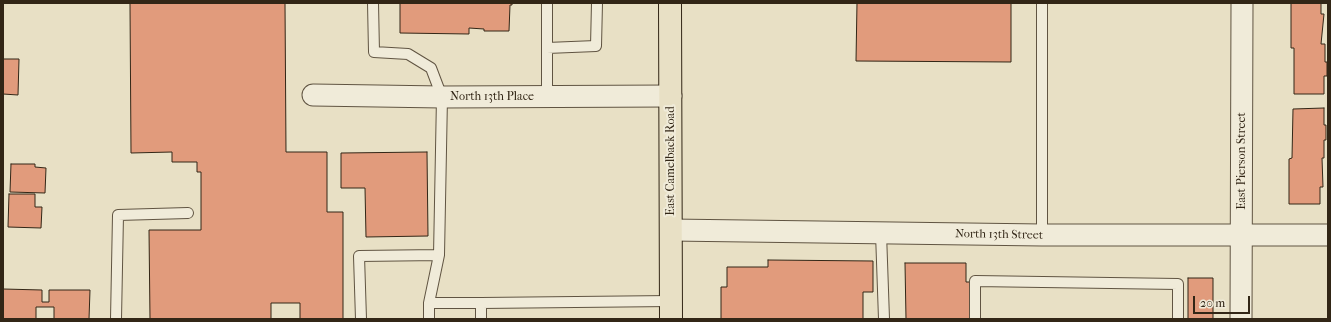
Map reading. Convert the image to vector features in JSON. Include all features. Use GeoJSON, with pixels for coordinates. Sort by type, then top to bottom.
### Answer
{"type":"FeatureCollection","features":[{"type":"Feature","properties":{"kind":"main road","name":"East Camelback Road"},"geometry":{"type":"LineString","coordinates":[[670,3],[671,310]]}},
{"type":"Feature","properties":{"kind":"street","name":"East Pierson Street"},"geometry":{"type":"LineString","coordinates":[[1241,319],[1242,3]]}},
{"type":"Feature","properties":{"kind":"street","name":"North 13th Place"},"geometry":{"type":"LineString","coordinates":[[313,95],[442,97],[671,96]]}},
{"type":"Feature","properties":{"kind":"street","name":"North 13th Street"},"geometry":{"type":"LineString","coordinates":[[671,230],[1042,235],[1328,235]]}},
{"type":"Feature","properties":{"kind":"lane"},"geometry":{"type":"LineString","coordinates":[[373,3],[374,52],[408,54],[432,68],[442,97],[439,255],[429,302],[429,319]]}},
{"type":"Feature","properties":{"kind":"lane"},"geometry":{"type":"LineString","coordinates":[[546,3],[547,96]]}},
{"type":"Feature","properties":{"kind":"lane"},"geometry":{"type":"LineString","coordinates":[[547,48],[596,46],[597,3]]}},
{"type":"Feature","properties":{"kind":"lane"},"geometry":{"type":"LineString","coordinates":[[1042,3],[1042,235]]}},
{"type":"Feature","properties":{"kind":"lane"},"geometry":{"type":"LineString","coordinates":[[116,319],[118,215],[188,213]]}},
{"type":"Feature","properties":{"kind":"lane"},"geometry":{"type":"LineString","coordinates":[[881,233],[884,319]]}},
{"type":"Feature","properties":{"kind":"lane"},"geometry":{"type":"LineString","coordinates":[[361,319],[359,256],[439,255]]}},
{"type":"Feature","properties":{"kind":"lane"},"geometry":{"type":"LineString","coordinates":[[975,319],[975,281],[1178,284],[1178,319]]}},
{"type":"Feature","properties":{"kind":"lane"},"geometry":{"type":"LineString","coordinates":[[429,302],[671,310]]}},
{"type":"Feature","properties":{"kind":"lane"},"geometry":{"type":"LineString","coordinates":[[481,303],[481,319]]}},
{"type":"Feature","properties":{"kind":"building"},"geometry":{"type":"Polygon","coordinates":[[[130,3],[285,3],[286,152],[327,152],[327,212],[343,212],[343,319],[300,319],[300,303],[271,303],[271,319],[150,319],[149,230],[201,230],[201,172],[197,172],[197,162],[172,162],[172,152],[131,153],[130,3]]]}},
{"type":"Feature","properties":{"kind":"building"},"geometry":{"type":"Polygon","coordinates":[[[400,3],[512,3],[512,5],[510,5],[509,31],[484,31],[484,29],[469,28],[469,34],[400,33],[400,3]]]}},
{"type":"Feature","properties":{"kind":"building"},"geometry":{"type":"Polygon","coordinates":[[[857,3],[1011,3],[1011,62],[856,61],[857,3]]]}},
{"type":"Feature","properties":{"kind":"building"},"geometry":{"type":"Polygon","coordinates":[[[1291,3],[1321,3],[1321,14],[1324,14],[1321,44],[1325,44],[1325,62],[1327,62],[1327,76],[1324,76],[1324,94],[1294,94],[1294,48],[1291,48],[1291,3]]]}},
{"type":"Feature","properties":{"kind":"building"},"geometry":{"type":"Polygon","coordinates":[[[3,59],[19,59],[18,95],[3,94],[3,59]]]}},
{"type":"Feature","properties":{"kind":"building"},"geometry":{"type":"Polygon","coordinates":[[[1324,108],[1326,140],[1324,140],[1324,158],[1322,158],[1323,187],[1320,187],[1320,204],[1289,204],[1289,159],[1292,158],[1293,109],[1324,108]]]}},
{"type":"Feature","properties":{"kind":"building"},"geometry":{"type":"Polygon","coordinates":[[[427,152],[428,236],[366,237],[365,188],[341,188],[341,153],[427,152]]]}},
{"type":"Feature","properties":{"kind":"building"},"geometry":{"type":"Polygon","coordinates":[[[11,164],[35,164],[35,167],[46,168],[45,193],[10,192],[11,164]]]}},
{"type":"Feature","properties":{"kind":"building"},"geometry":{"type":"Polygon","coordinates":[[[9,194],[35,194],[35,207],[42,207],[41,228],[8,227],[9,194]]]}},
{"type":"Feature","properties":{"kind":"building"},"geometry":{"type":"Polygon","coordinates":[[[768,260],[873,261],[873,292],[863,292],[863,319],[721,319],[721,287],[727,287],[727,267],[768,267],[768,260]]]}},
{"type":"Feature","properties":{"kind":"building"},"geometry":{"type":"Polygon","coordinates":[[[905,263],[966,263],[966,282],[973,282],[973,319],[906,319],[905,263]]]}},
{"type":"Feature","properties":{"kind":"building"},"geometry":{"type":"Polygon","coordinates":[[[1188,278],[1213,278],[1213,319],[1188,319],[1188,278]]]}},
{"type":"Feature","properties":{"kind":"building"},"geometry":{"type":"Polygon","coordinates":[[[3,289],[42,290],[42,302],[49,302],[49,290],[90,290],[89,319],[54,319],[54,307],[36,307],[36,319],[3,319],[3,289]]]}}]}
